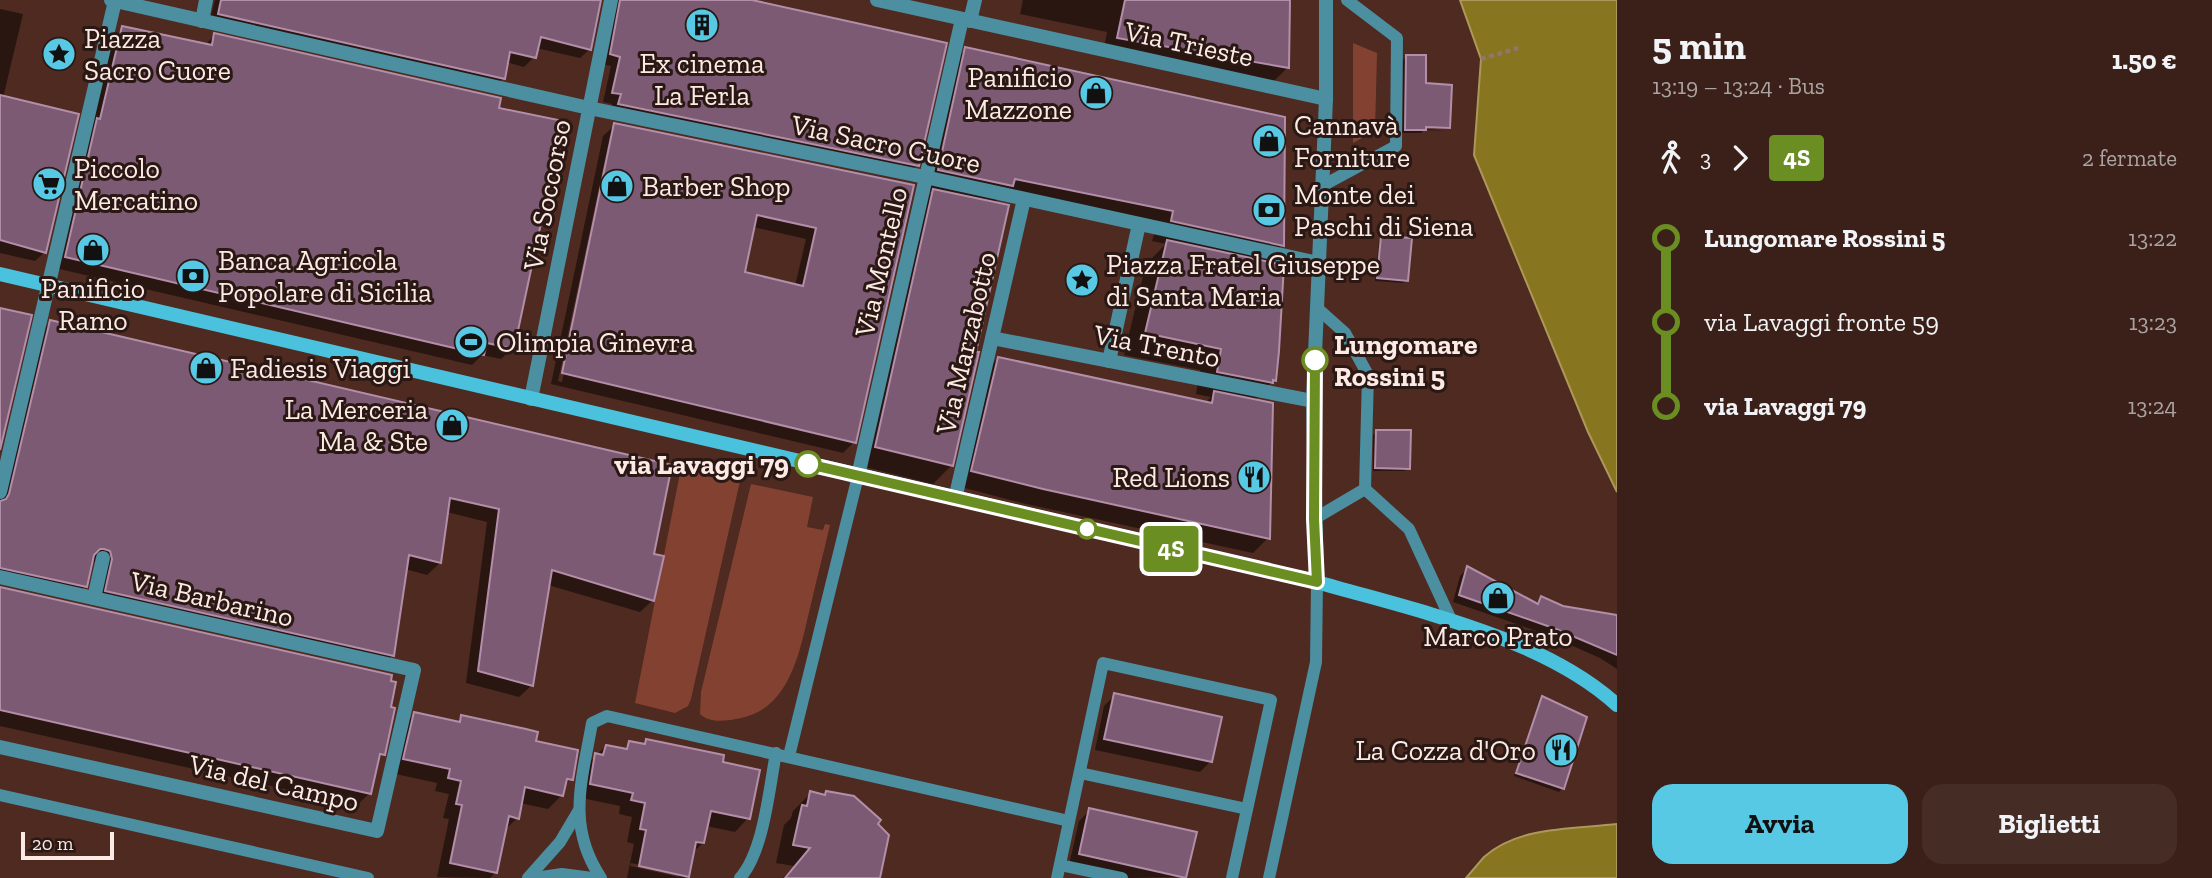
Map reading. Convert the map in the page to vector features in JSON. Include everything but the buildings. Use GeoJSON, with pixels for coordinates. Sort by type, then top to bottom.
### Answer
{"type":"FeatureCollection","features":[{"type":"Feature","properties":{"kind":"main road"},"geometry":{"type":"LineString","coordinates":[[0,274],[1317,582],[1452,622],[1539,655],[1599,689],[1617,705]]}},
{"type":"Feature","properties":{"kind":"street"},"geometry":{"type":"LineString","coordinates":[[202,21],[206,0]]}},
{"type":"Feature","properties":{"kind":"street","name":"Via Soccorso"},"geometry":{"type":"LineString","coordinates":[[531,399],[611,0]]}},
{"type":"Feature","properties":{"kind":"street","name":"Via Trieste"},"geometry":{"type":"LineString","coordinates":[[877,0],[1326,99]]}},
{"type":"Feature","properties":{"kind":"street","name":"Via Montello"},"geometry":{"type":"LineString","coordinates":[[858,476],[925,177],[966,20],[975,0]]}},
{"type":"Feature","properties":{"kind":"street"},"geometry":{"type":"LineString","coordinates":[[1317,582],[1313,401],[1326,99],[1326,0]]}},
{"type":"Feature","properties":{"kind":"street"},"geometry":{"type":"LineString","coordinates":[[0,492],[113,1]]}},
{"type":"Feature","properties":{"kind":"street","name":"Via Sacro Cuore"},"geometry":{"type":"LineString","coordinates":[[113,1],[589,108],[925,177],[1318,263]]}},
{"type":"Feature","properties":{"kind":"street","name":"Via Marzabotto"},"geometry":{"type":"LineString","coordinates":[[955,499],[1024,199]]}},
{"type":"Feature","properties":{"kind":"street"},"geometry":{"type":"LineString","coordinates":[[1109,361],[1139,224]]}},
{"type":"Feature","properties":{"kind":"street","name":"Via Trento"},"geometry":{"type":"LineString","coordinates":[[992,338],[1313,401]]}},
{"type":"Feature","properties":{"kind":"street"},"geometry":{"type":"LineString","coordinates":[[94,598],[103,558]]}},
{"type":"Feature","properties":{"kind":"street","name":"Via Barbarino"},"geometry":{"type":"LineString","coordinates":[[0,577],[414,670]]}},
{"type":"Feature","properties":{"kind":"street","name":"Via del Campo"},"geometry":{"type":"LineString","coordinates":[[0,747],[377,831],[414,670]]}},
{"type":"Feature","properties":{"kind":"lane"},"geometry":{"type":"LineString","coordinates":[[1322,186],[1396,146],[1397,38],[1347,0]]}},
{"type":"Feature","properties":{"kind":"lane"},"geometry":{"type":"LineString","coordinates":[[1317,308],[1345,333],[1368,375],[1365,489],[1409,529],[1452,622]]}},
{"type":"Feature","properties":{"kind":"lane"},"geometry":{"type":"LineString","coordinates":[[740,878],[749,868],[756,850],[858,476]]}},
{"type":"Feature","properties":{"kind":"lane"},"geometry":{"type":"LineString","coordinates":[[1314,519],[1365,489]]}},
{"type":"Feature","properties":{"kind":"lane"},"geometry":{"type":"LineString","coordinates":[[1269,878],[1316,662],[1317,582]]}},
{"type":"Feature","properties":{"kind":"lane"},"geometry":{"type":"LineString","coordinates":[[1122,878],[1058,871],[1103,663],[1271,700],[1232,878]]}},
{"type":"Feature","properties":{"kind":"lane"},"geometry":{"type":"LineString","coordinates":[[601,878],[589,860],[583,844],[579,810],[592,723],[607,716],[1069,821]]}},
{"type":"Feature","properties":{"kind":"lane"},"geometry":{"type":"LineString","coordinates":[[1080,773],[1247,809]]}},
{"type":"Feature","properties":{"kind":"lane"},"geometry":{"type":"LineString","coordinates":[[0,795],[368,878]]}},
{"type":"Feature","properties":{"kind":"lane"},"geometry":{"type":"LineString","coordinates":[[527,878],[560,842],[579,810]]}},
{"type":"Feature","properties":{"kind":"lane"},"geometry":{"type":"LineString","coordinates":[[535,878],[562,874],[592,878]]}},
{"type":"Feature","properties":{"kind":"path"},"geometry":{"type":"LineString","coordinates":[[1481,59],[1518,48]]}},
{"type":"Feature","properties":{"kind":"shaded area"},"geometry":{"type":"Polygon","coordinates":[[[1460,0],[1617,0],[1617,492],[1588,432],[1474,155],[1481,59],[1460,0]]]}},
{"type":"Feature","properties":{"kind":"shaded area"},"geometry":{"type":"Polygon","coordinates":[[[1353,43],[1377,53],[1375,131],[1353,143],[1353,43]]]}},
{"type":"Feature","properties":{"kind":"shaded area"},"geometry":{"type":"Polygon","coordinates":[[[681,468],[740,481],[691,699],[688,706],[675,713],[635,703],[681,468]]]}},
{"type":"Feature","properties":{"kind":"shaded area"},"geometry":{"type":"Polygon","coordinates":[[[751,484],[813,497],[807,527],[823,530],[825,524],[830,525],[803,639],[781,691],[770,704],[755,714],[732,720],[712,720],[700,714],[701,692],[751,484]]]}},
{"type":"Feature","properties":{"kind":"shaded area"},"geometry":{"type":"Polygon","coordinates":[[[1617,824],[1617,878],[1466,878],[1484,857],[1513,839],[1565,828],[1617,824]]]}},
{"type":"Feature","properties":{"kind":"bus line","name":"4S"},"geometry":{"type":"LineString","coordinates":[[808,464],[1317,582],[1314,519],[1315,360]]}},
{"type":"Feature","properties":{"kind":"place","name":"Ex cinema La Ferla"},"geometry":{"type":"Point","coordinates":[702,25]}},
{"type":"Feature","properties":{"kind":"place","name":"Piazza Sacro Cuore"},"geometry":{"type":"Point","coordinates":[59,54]}},
{"type":"Feature","properties":{"kind":"place","name":"Panificio Mazzone"},"geometry":{"type":"Point","coordinates":[1096,93]}},
{"type":"Feature","properties":{"kind":"place","name":"Cannavà Forniture"},"geometry":{"type":"Point","coordinates":[1269,141]}},
{"type":"Feature","properties":{"kind":"place","name":"Piccolo Mercatino"},"geometry":{"type":"Point","coordinates":[49,184]}},
{"type":"Feature","properties":{"kind":"place","name":"Barber Shop"},"geometry":{"type":"Point","coordinates":[617,186]}},
{"type":"Feature","properties":{"kind":"place","name":"Monte dei Paschi di Siena"},"geometry":{"type":"Point","coordinates":[1269,210]}},
{"type":"Feature","properties":{"kind":"place","name":"Panificio Ramo"},"geometry":{"type":"Point","coordinates":[93,250]}},
{"type":"Feature","properties":{"kind":"place","name":"Banca Agricola Popolare di Sicilia"},"geometry":{"type":"Point","coordinates":[193,276]}},
{"type":"Feature","properties":{"kind":"place","name":"Piazza Fratel Giuseppe di Santa Maria"},"geometry":{"type":"Point","coordinates":[1082,280]}},
{"type":"Feature","properties":{"kind":"place","name":"Olimpia Ginevra"},"geometry":{"type":"Point","coordinates":[471,342]}},
{"type":"Feature","properties":{"kind":"place","name":"Lungomare Rossini 5"},"geometry":{"type":"Point","coordinates":[1315,360]}},
{"type":"Feature","properties":{"kind":"place","name":"Fadiesis Viaggi"},"geometry":{"type":"Point","coordinates":[206,368]}},
{"type":"Feature","properties":{"kind":"place","name":"La Merceria Ma & Ste"},"geometry":{"type":"Point","coordinates":[452,425]}},
{"type":"Feature","properties":{"kind":"place","name":"via Lavaggi 79"},"geometry":{"type":"Point","coordinates":[808,464]}},
{"type":"Feature","properties":{"kind":"place","name":"Red Lions"},"geometry":{"type":"Point","coordinates":[1254,477]}},
{"type":"Feature","properties":{"kind":"place","name":"Marco Prato"},"geometry":{"type":"Point","coordinates":[1498,598]}},
{"type":"Feature","properties":{"kind":"place","name":"La Cozza d'Oro"},"geometry":{"type":"Point","coordinates":[1561,750]}}]}
